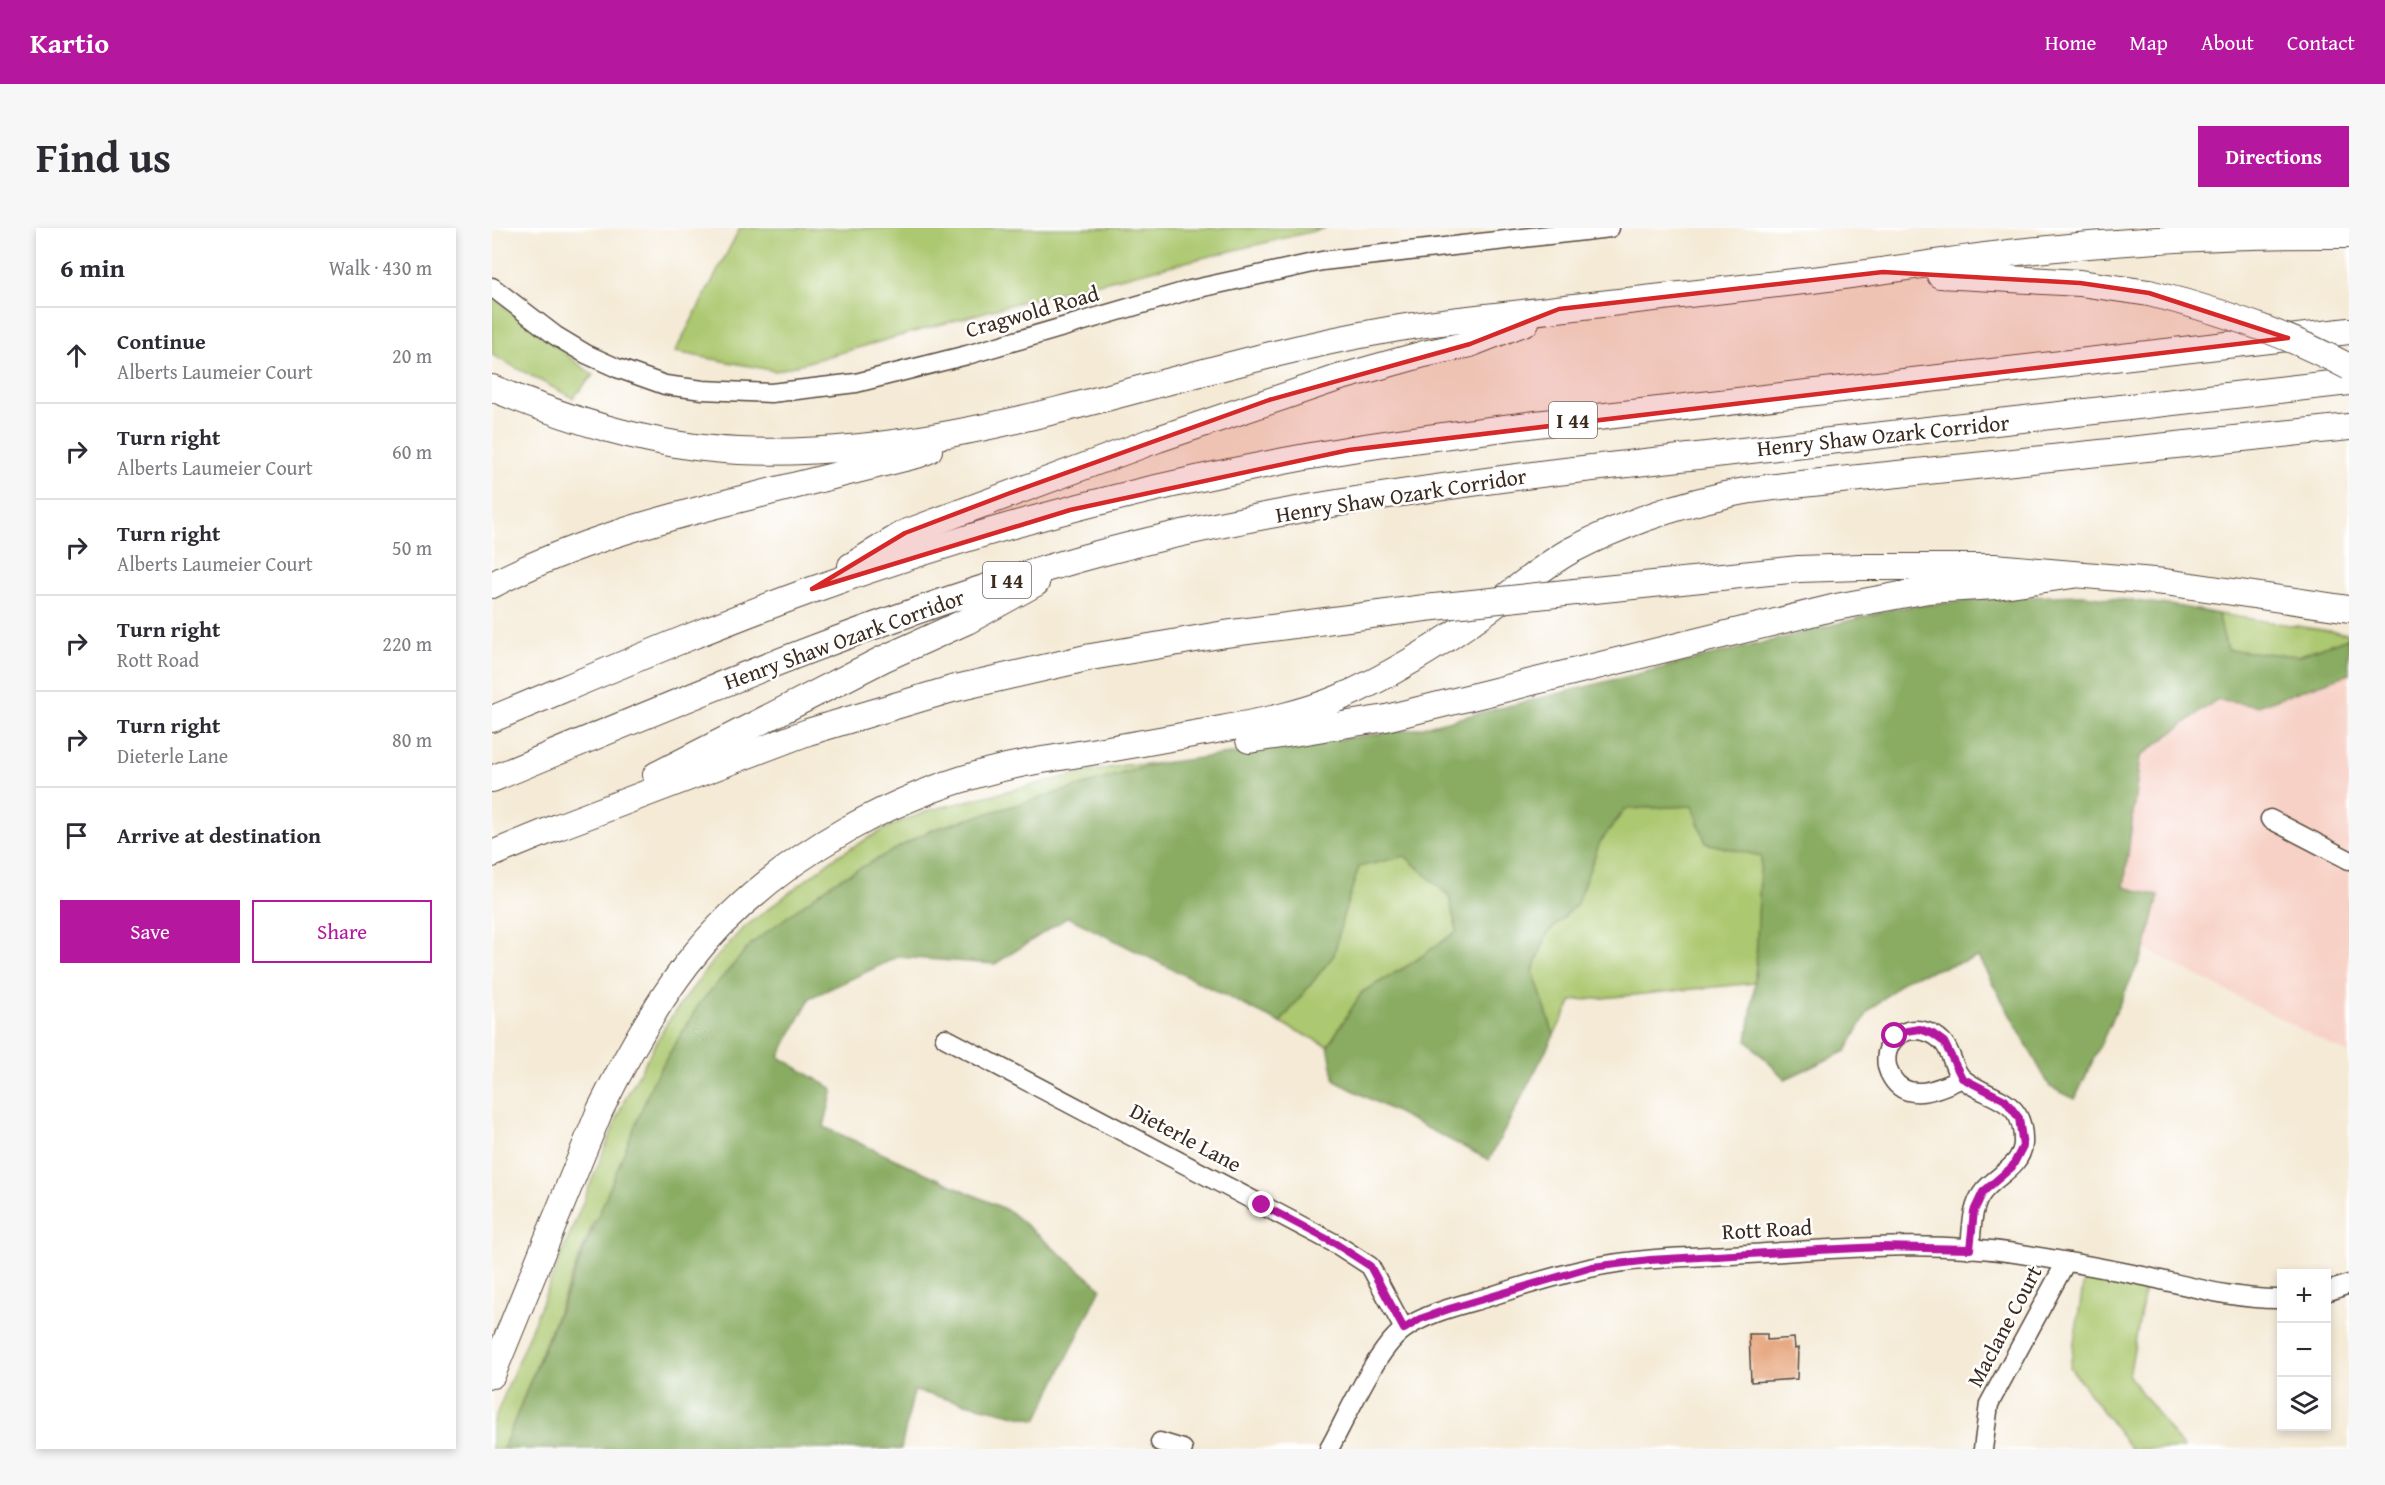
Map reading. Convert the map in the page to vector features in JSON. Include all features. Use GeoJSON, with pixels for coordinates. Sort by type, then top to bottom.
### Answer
{"type":"FeatureCollection","features":[{"type":"Feature","properties":{"kind":"highway"},"geometry":{"type":"LineString","coordinates":[[492,388],[552,412],[611,430],[674,443],[735,451],[800,452],[864,447],[979,429],[1273,353],[1390,330],[2085,246],[2211,238],[2349,235]]}},
{"type":"Feature","properties":{"kind":"highway"},"geometry":{"type":"LineString","coordinates":[[1883,272],[2080,283],[2149,293],[2200,306],[2260,326],[2319,351],[2349,367]]}},
{"type":"Feature","properties":{"kind":"highway"},"geometry":{"type":"LineString","coordinates":[[812,589],[904,533],[1010,493],[1269,400],[1424,354],[1470,344],[1559,309]]}},
{"type":"Feature","properties":{"kind":"highway","name":"I 44"},"geometry":{"type":"LineString","coordinates":[[492,719],[812,589],[1070,510],[1196,480],[1349,450],[1536,424],[2349,331]]}},
{"type":"Feature","properties":{"kind":"highway","name":"Henry Shaw Ozark Corridor"},"geometry":{"type":"LineString","coordinates":[[492,779],[810,649],[955,597],[1082,558],[1262,517],[1466,483],[2349,382]]}},
{"type":"Feature","properties":{"kind":"highway"},"geometry":{"type":"LineString","coordinates":[[492,1375],[600,1110],[620,1069],[661,1000],[689,962],[720,927],[757,893],[797,861],[876,813],[955,781],[999,769],[1262,723],[1313,709],[1369,685],[1458,632],[1569,551],[1653,514],[1728,494],[1814,482],[2349,427]]}},
{"type":"Feature","properties":{"kind":"highway"},"geometry":{"type":"LineString","coordinates":[[492,585],[564,550],[606,536],[705,508],[917,455],[979,429]]}},
{"type":"Feature","properties":{"kind":"highway"},"geometry":{"type":"LineString","coordinates":[[558,827],[883,659],[967,621],[1082,558]]}},
{"type":"Feature","properties":{"kind":"highway"},"geometry":{"type":"LineString","coordinates":[[492,854],[808,732],[962,686],[1091,657],[1214,636],[1425,608],[1736,574],[1861,567],[1994,567],[2165,582],[2349,609]]}},
{"type":"Feature","properties":{"kind":"highway"},"geometry":{"type":"LineString","coordinates":[[1114,750],[1222,744],[1338,727],[1444,704],[1836,607],[1929,590],[1996,586],[2073,575]]}},
{"type":"Feature","properties":{"kind":"street","name":"Cragwold Road"},"geometry":{"type":"LineString","coordinates":[[492,287],[556,336],[586,354],[617,368],[665,385],[703,390],[771,393],[867,380],[968,355],[1190,290],[1322,261],[1610,228]]}},
{"type":"Feature","properties":{"kind":"street"},"geometry":{"type":"LineString","coordinates":[[2270,819],[2349,860]]}},
{"type":"Feature","properties":{"kind":"street","name":"Dieterle Lane"},"geometry":{"type":"LineString","coordinates":[[945,1038],[1336,1244],[1370,1266],[1404,1329]]}},
{"type":"Feature","properties":{"kind":"street"},"geometry":{"type":"LineString","coordinates":[[1962,1078],[2005,1100],[2019,1118],[2023,1146],[2012,1167],[1983,1192],[1974,1211],[1970,1249]]}},
{"type":"Feature","properties":{"kind":"street","name":"Rott Road"},"geometry":{"type":"LineString","coordinates":[[1329,1449],[1378,1359],[1392,1339],[1404,1329],[1420,1319],[1449,1309],[1592,1267],[1650,1260],[1828,1249],[1931,1247],[2013,1253],[2200,1290],[2277,1299]]}},
{"type":"Feature","properties":{"kind":"street","name":"Maclane Court"},"geometry":{"type":"LineString","coordinates":[[1983,1449],[1989,1404],[2066,1262]]}},
{"type":"Feature","properties":{"kind":"street"},"geometry":{"type":"LineString","coordinates":[[2331,1291],[2349,1284]]}},
{"type":"Feature","properties":{"kind":"street"},"geometry":{"type":"LineString","coordinates":[[1160,1442],[1183,1449]]}},
{"type":"Feature","properties":{"kind":"highlighted area"},"geometry":{"type":"Polygon","coordinates":[[[1883,272],[2080,283],[2149,293],[2288,338],[1349,450],[1070,510],[812,589],[905,533],[1010,493],[1269,400],[1470,344],[1559,309],[1883,272]]]}},
{"type":"Feature","properties":{"kind":"shaded area"},"geometry":{"type":"Polygon","coordinates":[[[2349,674],[2349,1054],[2145,949],[2159,896],[2124,887],[2140,757],[2217,700],[2257,706],[2349,674]]]}},
{"type":"Feature","properties":{"kind":"green space"},"geometry":{"type":"Polygon","coordinates":[[[740,228],[1326,228],[1020,302],[776,371],[675,352],[740,228]]]}},
{"type":"Feature","properties":{"kind":"green space"},"geometry":{"type":"Polygon","coordinates":[[[492,297],[593,375],[573,398],[492,355],[492,297]]]}},
{"type":"Feature","properties":{"kind":"green space"},"geometry":{"type":"Polygon","coordinates":[[[2083,595],[2177,606],[2218,614],[2227,650],[2298,656],[2348,638],[2349,674],[2257,706],[2216,700],[2140,757],[2124,887],[2159,896],[2145,949],[2075,1099],[2050,1087],[1978,957],[1907,978],[1868,1012],[1846,1051],[1785,1079],[1747,1041],[1755,983],[1761,856],[1706,843],[1692,806],[1625,809],[1600,842],[1576,905],[1547,934],[1533,971],[1554,1035],[1489,1160],[1335,1081],[1328,1046],[1362,992],[1409,965],[1457,931],[1449,896],[1405,856],[1359,867],[1343,916],[1334,955],[1280,1023],[1068,917],[995,964],[898,957],[810,998],[779,1057],[833,1089],[824,1127],[1009,1211],[1101,1288],[1037,1420],[914,1391],[901,1449],[503,1449],[654,1079],[699,1004],[752,943],[834,882],[931,830],[1155,764],[1415,729],[1897,608],[1993,598],[2083,595]]]}},
{"type":"Feature","properties":{"kind":"green space"},"geometry":{"type":"Polygon","coordinates":[[[2218,614],[2349,634],[2349,640],[2347,638],[2298,656],[2227,650],[2218,614]]]}},
{"type":"Feature","properties":{"kind":"green space"},"geometry":{"type":"Polygon","coordinates":[[[1155,764],[931,830],[594,1221],[503,1449],[492,1449],[492,1425],[625,1099],[667,1023],[708,967],[741,930],[837,856],[888,827],[930,810],[1077,774],[1125,765],[1155,764]]]}},
{"type":"Feature","properties":{"kind":"green space"},"geometry":{"type":"Polygon","coordinates":[[[1692,806],[1706,843],[1761,856],[1755,983],[1572,1001],[1554,1035],[1533,971],[1547,934],[1576,905],[1600,842],[1625,809],[1692,806]]]}},
{"type":"Feature","properties":{"kind":"green space"},"geometry":{"type":"Polygon","coordinates":[[[1405,856],[1449,896],[1457,931],[1409,965],[1362,992],[1328,1046],[1280,1023],[1334,955],[1343,916],[1359,866],[1405,856]]]}},
{"type":"Feature","properties":{"kind":"green space"},"geometry":{"type":"Polygon","coordinates":[[[2085,1274],[2146,1285],[2129,1376],[2184,1449],[2131,1449],[2070,1367],[2085,1274]]]}},
{"type":"Feature","properties":{"kind":"building"},"geometry":{"type":"Polygon","coordinates":[[[1749,1334],[1767,1334],[1767,1340],[1794,1338],[1795,1349],[1798,1348],[1797,1379],[1751,1382],[1749,1334]]]}},
{"type":"Feature","properties":{"kind":"route"},"geometry":{"type":"LineString","coordinates":[[1262,1205],[1336,1244],[1370,1266],[1404,1329],[1420,1319],[1449,1309],[1592,1267],[1650,1260],[1881,1247],[1970,1249],[1974,1211],[1983,1192],[2012,1167],[2023,1146],[2019,1118],[2005,1100],[1962,1078],[1944,1042],[1933,1034],[1920,1029],[1895,1036]]}}]}
